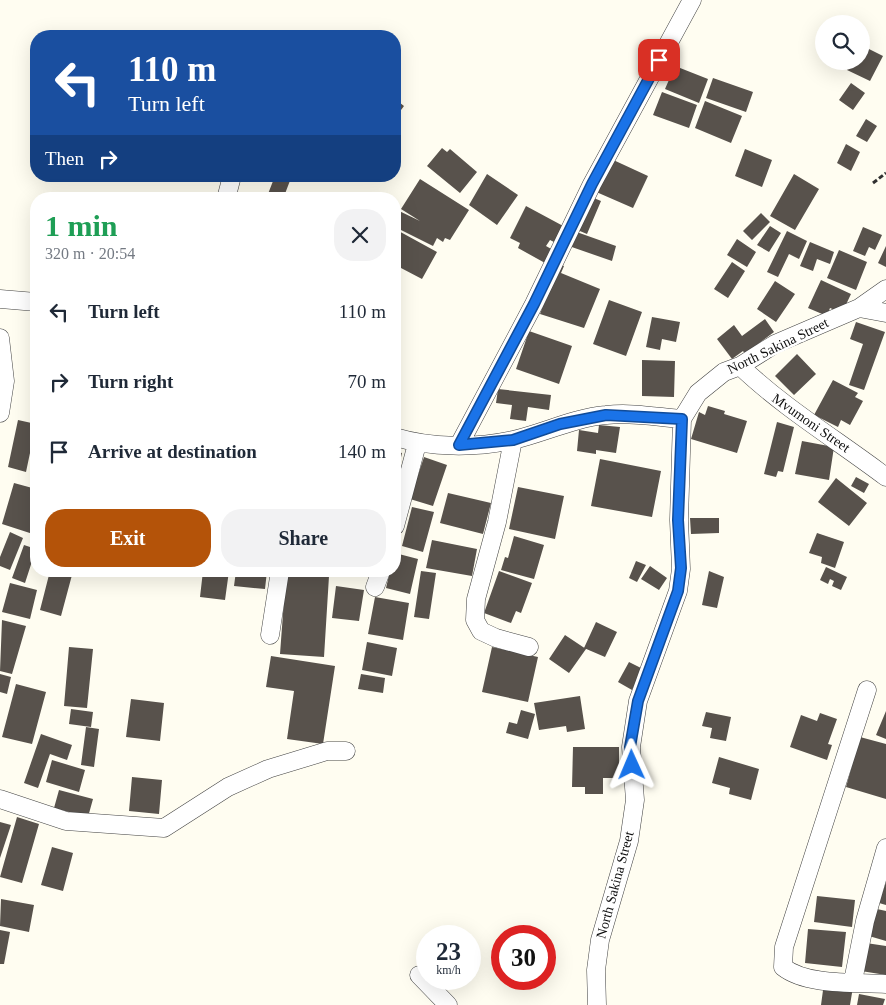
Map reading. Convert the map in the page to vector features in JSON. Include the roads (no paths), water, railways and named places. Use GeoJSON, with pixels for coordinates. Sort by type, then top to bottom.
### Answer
{"type":"FeatureCollection","features":[{"type":"Feature","properties":{"kind":"street"},"geometry":{"type":"LineString","coordinates":[[459,445],[534,304],[592,184],[692,0]]}},
{"type":"Feature","properties":{"kind":"street","name":"North Sakina Street"},"geometry":{"type":"LineString","coordinates":[[597,1005],[596,970],[600,940],[629,841],[635,800],[630,747],[638,701],[678,591],[681,568],[678,520],[682,419],[698,393],[724,372],[740,366],[775,344],[859,308],[886,289]]}},
{"type":"Feature","properties":{"kind":"street"},"geometry":{"type":"LineString","coordinates":[[0,299],[30,302]]}},
{"type":"Feature","properties":{"kind":"street"},"geometry":{"type":"LineString","coordinates":[[859,308],[886,313]]}},
{"type":"Feature","properties":{"kind":"street"},"geometry":{"type":"LineString","coordinates":[[0,338],[5,381],[0,412]]}},
{"type":"Feature","properties":{"kind":"street","name":"Mvumoni Street"},"geometry":{"type":"LineString","coordinates":[[740,366],[769,393],[829,434],[886,477]]}},
{"type":"Feature","properties":{"kind":"street"},"geometry":{"type":"LineString","coordinates":[[401,439],[417,444],[459,445],[513,440],[560,424],[606,415],[682,419]]}},
{"type":"Feature","properties":{"kind":"street"},"geometry":{"type":"LineString","coordinates":[[513,440],[497,522],[476,599],[474,620],[481,631],[496,638],[529,647]]}},
{"type":"Feature","properties":{"kind":"street"},"geometry":{"type":"LineString","coordinates":[[401,504],[417,444]]}},
{"type":"Feature","properties":{"kind":"street"},"geometry":{"type":"LineString","coordinates":[[270,635],[279,577]]}},
{"type":"Feature","properties":{"kind":"street"},"geometry":{"type":"LineString","coordinates":[[867,690],[784,947],[782,967],[791,974],[806,979],[886,984]]}},
{"type":"Feature","properties":{"kind":"street"},"geometry":{"type":"LineString","coordinates":[[0,799],[66,821],[164,828],[228,787],[268,769],[327,751],[346,751]]}},
{"type":"Feature","properties":{"kind":"street"},"geometry":{"type":"LineString","coordinates":[[853,981],[865,921],[886,848]]}},
{"type":"Feature","properties":{"kind":"street"},"geometry":{"type":"LineString","coordinates":[[434,990],[448,1005]]}}]}
